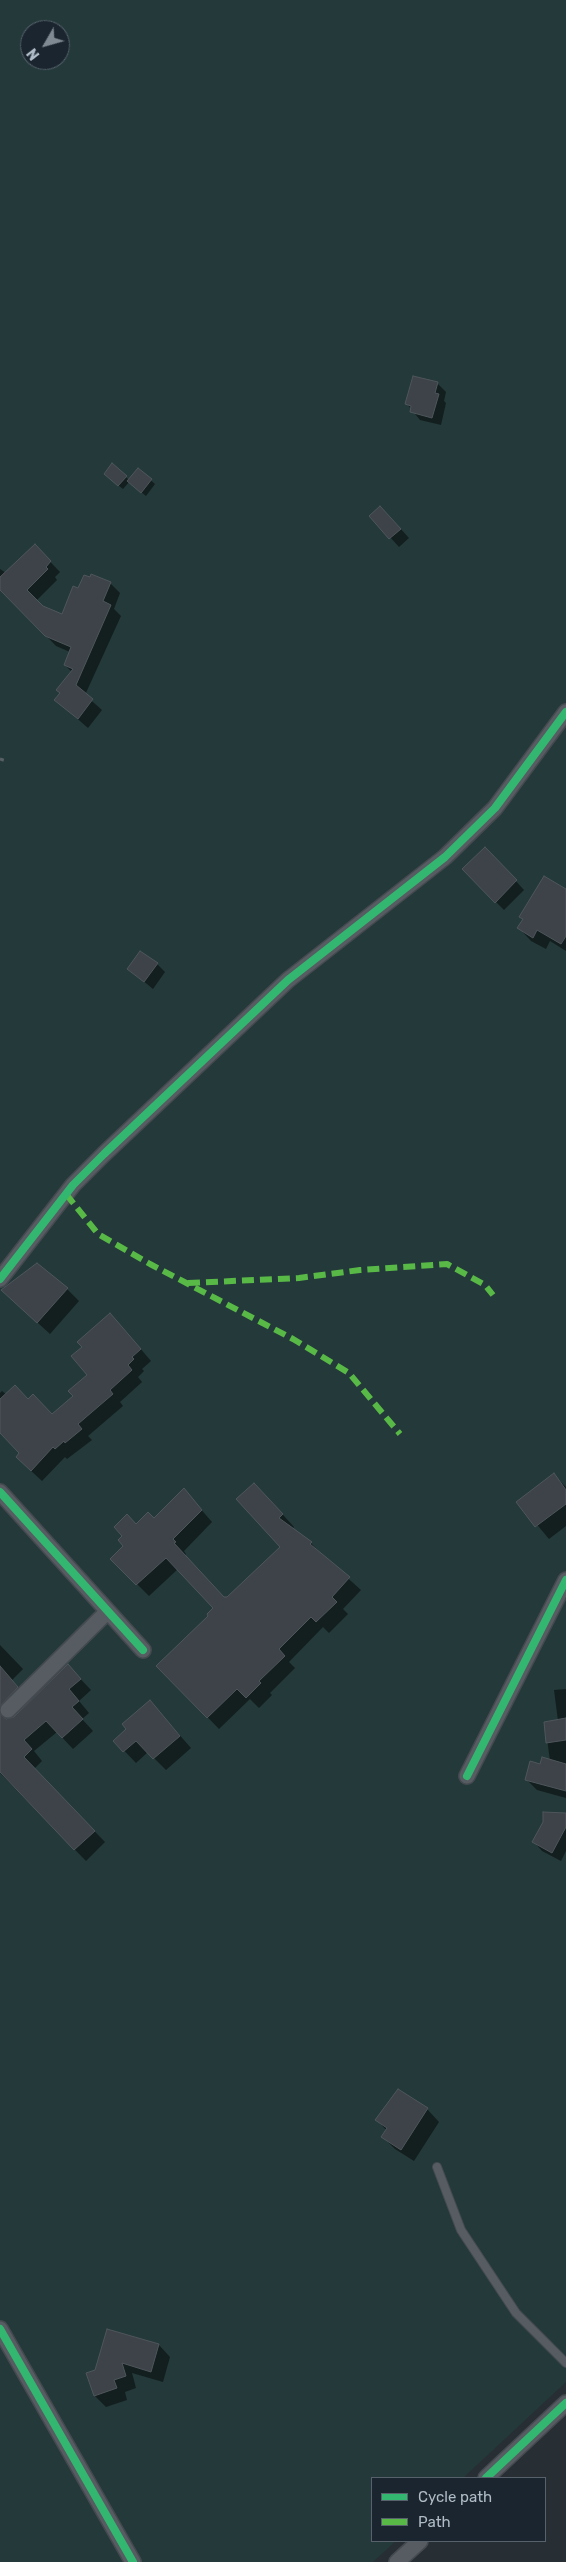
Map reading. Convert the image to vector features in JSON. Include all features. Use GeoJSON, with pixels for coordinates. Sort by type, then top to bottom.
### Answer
{"type":"FeatureCollection","features":[{"type":"Feature","properties":{"kind":"street"},"geometry":{"type":"LineString","coordinates":[[0,1279],[73,1185],[104,1154],[288,980],[445,857],[495,808],[566,712]]}},
{"type":"Feature","properties":{"kind":"street"},"geometry":{"type":"LineString","coordinates":[[522,772],[566,732]]}},
{"type":"Feature","properties":{"kind":"street"},"geometry":{"type":"LineString","coordinates":[[0,1492],[143,1650]]}},
{"type":"Feature","properties":{"kind":"street"},"geometry":{"type":"LineString","coordinates":[[467,1776],[566,1580]]}},
{"type":"Feature","properties":{"kind":"street"},"geometry":{"type":"LineString","coordinates":[[8,1710],[107,1612]]}},
{"type":"Feature","properties":{"kind":"street"},"geometry":{"type":"LineString","coordinates":[[0,2329],[133,2562]]}},
{"type":"Feature","properties":{"kind":"street"},"geometry":{"type":"LineString","coordinates":[[487,2477],[566,2403]]}},
{"type":"Feature","properties":{"kind":"street"},"geometry":{"type":"LineString","coordinates":[[397,2562],[419,2542]]}},
{"type":"Feature","properties":{"kind":"lane"},"geometry":{"type":"LineString","coordinates":[[437,2167],[461,2230],[516,2313],[566,2363]]}},
{"type":"Feature","properties":{"kind":"path"},"geometry":{"type":"LineString","coordinates":[[0,759],[6,761]]}},
{"type":"Feature","properties":{"kind":"green space"},"geometry":{"type":"Polygon","coordinates":[[[0,0],[566,0],[566,2382],[464,2477],[371,2477],[371,2542],[395,2542],[373,2562],[0,2562],[0,0]]]}},
{"type":"Feature","properties":{"kind":"building"},"geometry":{"type":"Polygon","coordinates":[[[413,376],[438,382],[435,393],[439,394],[432,418],[410,412],[411,406],[405,404],[413,376]]]}},
{"type":"Feature","properties":{"kind":"building"},"geometry":{"type":"Polygon","coordinates":[[[112,463],[127,476],[118,486],[104,474],[112,463]]]}},
{"type":"Feature","properties":{"kind":"building"},"geometry":{"type":"Polygon","coordinates":[[[138,468],[152,479],[141,493],[127,481],[138,468]]]}},
{"type":"Feature","properties":{"kind":"building"},"geometry":{"type":"Polygon","coordinates":[[[380,506],[401,529],[389,539],[369,516],[380,506]]]}},
{"type":"Feature","properties":{"kind":"building"},"geometry":{"type":"Polygon","coordinates":[[[35,544],[51,561],[46,567],[48,569],[27,590],[43,606],[62,614],[73,586],[78,588],[84,575],[90,577],[91,574],[111,582],[103,601],[111,605],[76,685],[93,699],[78,719],[54,700],[60,693],[56,690],[73,669],[64,665],[71,647],[45,636],[0,590],[0,577],[35,544]]]}},
{"type":"Feature","properties":{"kind":"building"},"geometry":{"type":"Polygon","coordinates":[[[485,847],[517,880],[495,903],[462,869],[485,847]]]}},
{"type":"Feature","properties":{"kind":"building"},"geometry":{"type":"Polygon","coordinates":[[[544,876],[566,889],[566,936],[561,944],[537,930],[533,938],[517,928],[523,919],[519,917],[544,876]]]}},
{"type":"Feature","properties":{"kind":"building"},"geometry":{"type":"Polygon","coordinates":[[[140,951],[158,963],[144,982],[127,969],[140,951]]]}},
{"type":"Feature","properties":{"kind":"building"},"geometry":{"type":"Polygon","coordinates":[[[37,1263],[68,1288],[37,1323],[1,1290],[37,1263]]]}},
{"type":"Feature","properties":{"kind":"building"},"geometry":{"type":"Polygon","coordinates":[[[110,1313],[141,1349],[132,1357],[134,1359],[128,1365],[132,1370],[110,1390],[113,1394],[78,1424],[82,1429],[65,1443],[64,1441],[55,1449],[53,1447],[31,1471],[16,1457],[19,1453],[0,1433],[0,1399],[15,1385],[28,1399],[33,1394],[52,1414],[73,1396],[68,1391],[87,1375],[71,1356],[82,1347],[77,1342],[110,1313]]]}},
{"type":"Feature","properties":{"kind":"building"},"geometry":{"type":"Polygon","coordinates":[[[554,1473],[566,1490],[566,1504],[535,1527],[516,1502],[554,1473]]]}},
{"type":"Feature","properties":{"kind":"building"},"geometry":{"type":"Polygon","coordinates":[[[254,1483],[283,1514],[279,1518],[312,1542],[310,1544],[350,1577],[332,1597],[337,1602],[316,1622],[311,1617],[279,1649],[285,1656],[259,1681],[261,1683],[246,1698],[237,1689],[207,1718],[156,1666],[208,1616],[207,1614],[213,1608],[166,1558],[136,1585],[110,1559],[123,1546],[118,1540],[122,1536],[114,1527],[127,1514],[136,1524],[148,1512],[154,1518],[184,1488],[202,1510],[173,1539],[176,1542],[174,1543],[224,1597],[227,1597],[280,1547],[236,1499],[254,1483]]]}},
{"type":"Feature","properties":{"kind":"building"},"geometry":{"type":"Polygon","coordinates":[[[68,1664],[81,1679],[69,1689],[79,1701],[72,1707],[83,1719],[62,1738],[46,1721],[24,1740],[32,1749],[24,1757],[95,1831],[74,1850],[0,1772],[0,1714],[6,1719],[14,1717],[68,1664]]]}},
{"type":"Feature","properties":{"kind":"building"},"geometry":{"type":"Polygon","coordinates":[[[0,1666],[18,1687],[0,1706],[0,1666]]]}},
{"type":"Feature","properties":{"kind":"building"},"geometry":{"type":"Polygon","coordinates":[[[150,1700],[180,1736],[153,1759],[136,1741],[123,1752],[113,1741],[126,1729],[122,1724],[150,1700]]]}},
{"type":"Feature","properties":{"kind":"building"},"geometry":{"type":"Polygon","coordinates":[[[566,1718],[566,1740],[546,1743],[544,1722],[566,1718]]]}},
{"type":"Feature","properties":{"kind":"building"},"geometry":{"type":"Polygon","coordinates":[[[542,1757],[566,1764],[566,1791],[525,1780],[530,1761],[540,1764],[542,1757]]]}},
{"type":"Feature","properties":{"kind":"building"},"geometry":{"type":"Polygon","coordinates":[[[543,1812],[566,1813],[566,1827],[552,1853],[532,1842],[543,1822],[543,1812]]]}},
{"type":"Feature","properties":{"kind":"building"},"geometry":{"type":"Polygon","coordinates":[[[398,2089],[428,2108],[401,2150],[381,2137],[387,2128],[375,2120],[398,2089]]]}},
{"type":"Feature","properties":{"kind":"building"},"geometry":{"type":"Polygon","coordinates":[[[107,2329],[159,2344],[151,2372],[122,2363],[126,2376],[114,2380],[117,2388],[94,2396],[86,2373],[95,2370],[107,2329]]]}},
{"type":"Feature","properties":{"kind":"marked path"},"geometry":{"type":"LineString","coordinates":[[66,1194],[98,1234],[150,1264],[293,1339],[349,1373],[400,1434]]}},
{"type":"Feature","properties":{"kind":"marked path"},"geometry":{"type":"LineString","coordinates":[[188,1283],[299,1278],[360,1270],[447,1264],[485,1285],[493,1295]]}},
{"type":"Feature","properties":{"kind":"cycle path"},"geometry":{"type":"LineString","coordinates":[[0,1279],[73,1185],[104,1154],[288,980],[445,857],[495,808],[566,712]]}},
{"type":"Feature","properties":{"kind":"cycle path"},"geometry":{"type":"LineString","coordinates":[[0,1492],[143,1650]]}},
{"type":"Feature","properties":{"kind":"cycle path"},"geometry":{"type":"LineString","coordinates":[[467,1776],[566,1580]]}},
{"type":"Feature","properties":{"kind":"cycle path"},"geometry":{"type":"LineString","coordinates":[[0,2329],[133,2562]]}},
{"type":"Feature","properties":{"kind":"cycle path"},"geometry":{"type":"LineString","coordinates":[[487,2477],[566,2403]]}}]}
